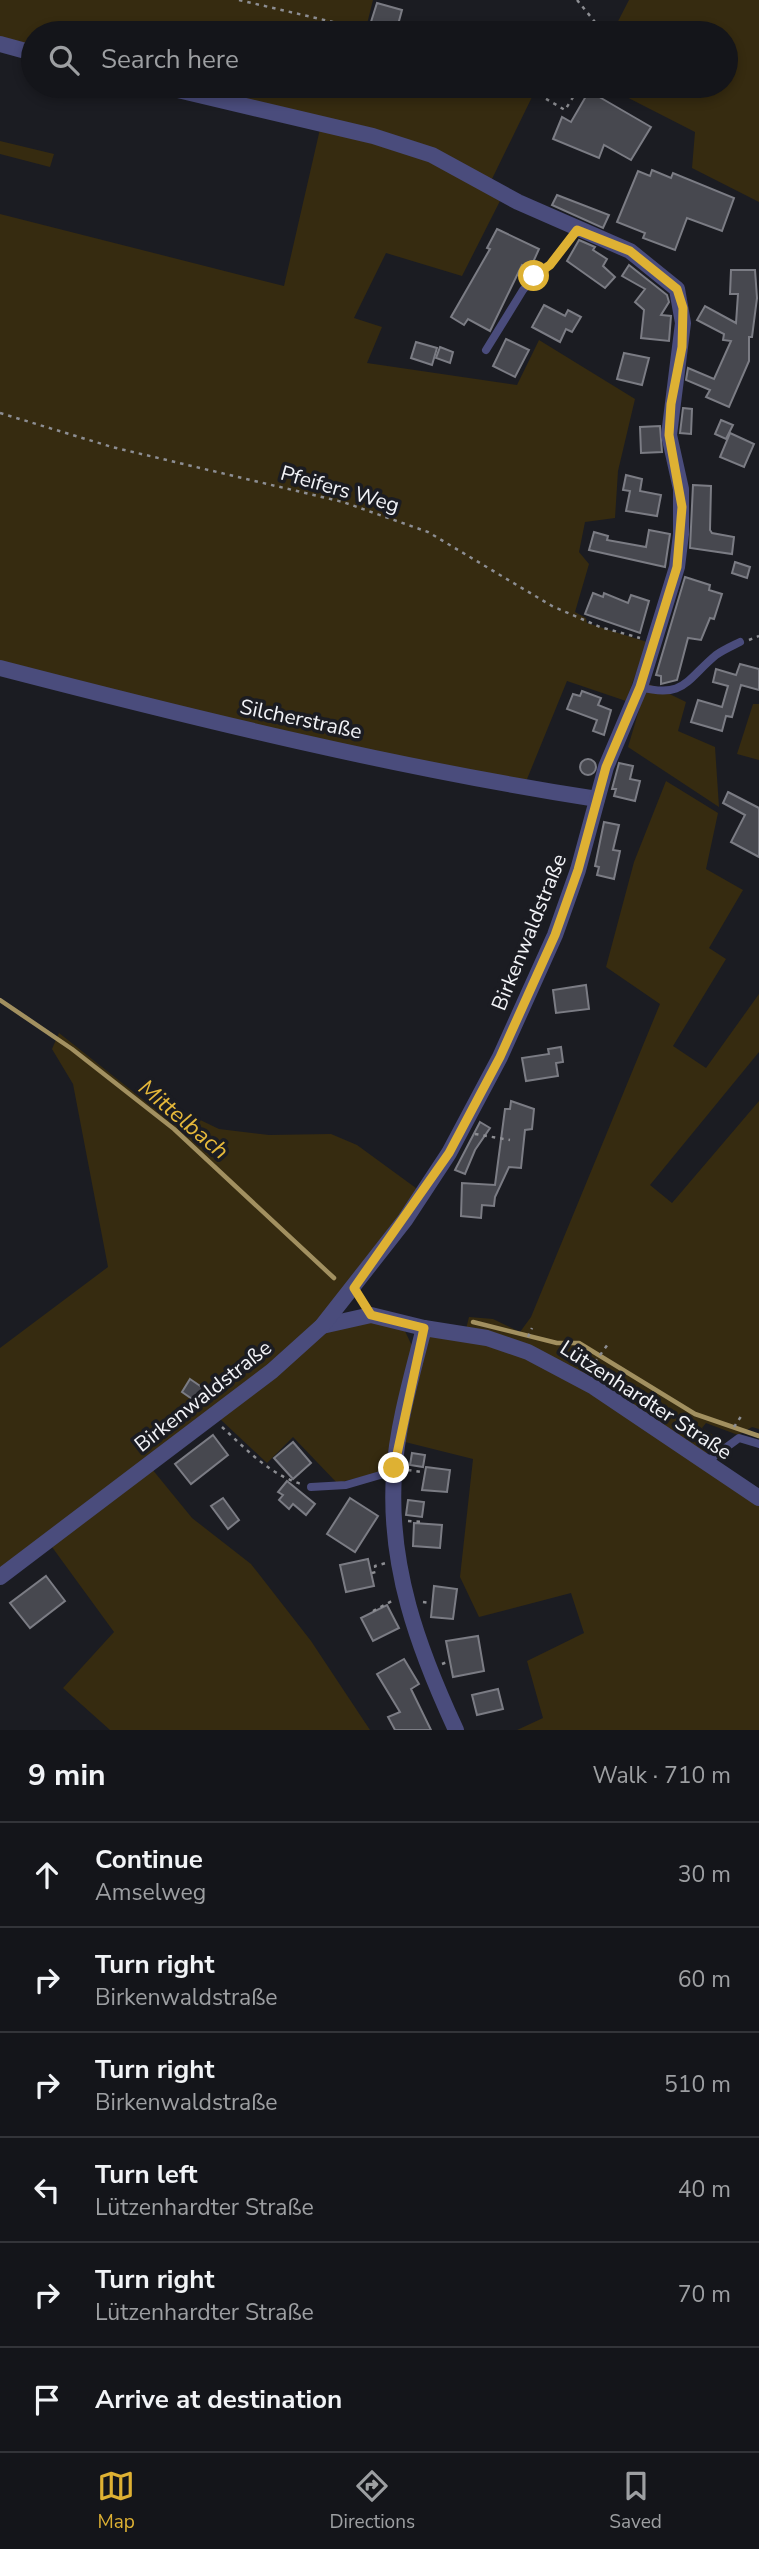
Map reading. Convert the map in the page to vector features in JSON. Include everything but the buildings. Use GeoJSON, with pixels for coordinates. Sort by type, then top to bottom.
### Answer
{"type":"FeatureCollection","features":[{"type":"Feature","properties":{"kind":"street"},"geometry":{"type":"LineString","coordinates":[[0,44],[21,50]]}},
{"type":"Feature","properties":{"kind":"street","name":"Birkenwaldstraße"},"geometry":{"type":"LineString","coordinates":[[0,1577],[272,1371],[322,1325],[354,1288],[405,1220],[463,1128],[500,1057],[555,935],[578,870],[606,767],[640,687],[677,567],[681,534],[681,489],[669,435],[671,404],[682,347],[683,308],[677,289],[630,251],[518,202],[432,155],[373,136],[212,98]]}},
{"type":"Feature","properties":{"kind":"street","name":"Silcherstraße"},"geometry":{"type":"LineString","coordinates":[[0,668],[226,724],[501,784],[597,799]]}},
{"type":"Feature","properties":{"kind":"street"},"geometry":{"type":"LineString","coordinates":[[354,1288],[371,1315]]}},
{"type":"Feature","properties":{"kind":"street","name":"Lützenhardter Straße"},"geometry":{"type":"LineString","coordinates":[[322,1325],[371,1315],[424,1328],[487,1338],[549,1362],[594,1387],[759,1498]]}},
{"type":"Feature","properties":{"kind":"street"},"geometry":{"type":"LineString","coordinates":[[424,1328],[394,1471],[398,1560],[420,1648],[456,1730]]}},
{"type":"Feature","properties":{"kind":"lane"},"geometry":{"type":"LineString","coordinates":[[486,350],[523,290],[534,276],[550,265],[577,230]]}},
{"type":"Feature","properties":{"kind":"lane"},"geometry":{"type":"LineString","coordinates":[[640,687],[659,692],[682,688],[716,655],[740,642]]}},
{"type":"Feature","properties":{"kind":"lane"},"geometry":{"type":"LineString","coordinates":[[705,1463],[739,1438],[759,1444]]}},
{"type":"Feature","properties":{"kind":"lane"},"geometry":{"type":"LineString","coordinates":[[311,1487],[346,1485],[394,1471]]}},
{"type":"Feature","properties":{"kind":"path"},"geometry":{"type":"LineString","coordinates":[[239,0],[329,21]]}},
{"type":"Feature","properties":{"kind":"path"},"geometry":{"type":"LineString","coordinates":[[578,0],[595,21]]}},
{"type":"Feature","properties":{"kind":"path"},"geometry":{"type":"LineString","coordinates":[[544,98],[565,110],[572,98]]}},
{"type":"Feature","properties":{"kind":"path","name":"Pfeifers Weg"},"geometry":{"type":"LineString","coordinates":[[0,413],[112,446],[343,502],[428,532],[552,606],[600,627],[653,642]]}},
{"type":"Feature","properties":{"kind":"path"},"geometry":{"type":"LineString","coordinates":[[463,1128],[482,1137],[510,1140]]}},
{"type":"Feature","properties":{"kind":"path"},"geometry":{"type":"LineString","coordinates":[[527,1341],[532,1328]]}},
{"type":"Feature","properties":{"kind":"path"},"geometry":{"type":"LineString","coordinates":[[597,1361],[608,1344]]}},
{"type":"Feature","properties":{"kind":"path"},"geometry":{"type":"LineString","coordinates":[[211,1416],[260,1461],[285,1479],[311,1487]]}},
{"type":"Feature","properties":{"kind":"path"},"geometry":{"type":"LineString","coordinates":[[372,1573],[376,1572],[375,1566],[398,1560]]}},
{"type":"Feature","properties":{"kind":"path"},"geometry":{"type":"LineString","coordinates":[[373,1611],[405,1595]]}},
{"type":"Feature","properties":{"kind":"shaded area"},"geometry":{"type":"Polygon","coordinates":[[[0,0],[373,0],[368,21],[21,21],[21,45],[0,40],[0,0]]]}},
{"type":"Feature","properties":{"kind":"shaded area"},"geometry":{"type":"Polygon","coordinates":[[[629,0],[759,0],[759,202],[692,168],[695,132],[628,98],[738,98],[738,21],[618,21],[629,0]]]}},
{"type":"Feature","properties":{"kind":"shaded area"},"geometry":{"type":"Polygon","coordinates":[[[222,98],[532,98],[491,181],[448,158],[222,98]]]}},
{"type":"Feature","properties":{"kind":"shaded area"},"geometry":{"type":"Polygon","coordinates":[[[320,129],[432,160],[501,199],[462,276],[386,253],[354,318],[382,327],[367,363],[517,385],[539,340],[635,399],[618,471],[615,518],[585,522],[579,552],[589,564],[575,612],[586,618],[587,623],[647,642],[626,701],[567,681],[525,784],[281,731],[0,663],[0,214],[284,286],[320,129]]]}},
{"type":"Feature","properties":{"kind":"shaded area"},"geometry":{"type":"Polygon","coordinates":[[[0,141],[54,154],[50,167],[0,154],[0,141]]]}},
{"type":"Feature","properties":{"kind":"shaded area"},"geometry":{"type":"Polygon","coordinates":[[[647,683],[686,702],[678,731],[715,747],[719,807],[628,747],[647,683]]]}},
{"type":"Feature","properties":{"kind":"shaded area"},"geometry":{"type":"Polygon","coordinates":[[[753,704],[759,704],[759,760],[737,754],[753,704]]]}},
{"type":"Feature","properties":{"kind":"shaded area"},"geometry":{"type":"Polygon","coordinates":[[[666,781],[718,813],[706,869],[743,890],[709,948],[726,959],[673,1046],[706,1068],[759,994],[759,1052],[650,1185],[672,1203],[759,1101],[759,1429],[752,1427],[738,1435],[706,1423],[702,1428],[725,1443],[703,1455],[600,1387],[466,1329],[469,1317],[493,1319],[520,1332],[531,1317],[660,1004],[606,967],[634,862],[666,781]]]}},
{"type":"Feature","properties":{"kind":"shaded area"},"geometry":{"type":"Polygon","coordinates":[[[59,1033],[160,1113],[169,1105],[219,1129],[269,1135],[331,1134],[357,1145],[420,1191],[315,1324],[256,1376],[0,1569],[0,1348],[108,1267],[73,1084],[52,1049],[59,1033]]]}},
{"type":"Feature","properties":{"kind":"shaded area"},"geometry":{"type":"Polygon","coordinates":[[[369,1321],[404,1329],[413,1348],[389,1470],[337,1483],[293,1437],[267,1463],[220,1419],[332,1328],[369,1321]]]}},
{"type":"Feature","properties":{"kind":"shaded area"},"geometry":{"type":"Polygon","coordinates":[[[440,1334],[493,1345],[543,1363],[759,1503],[759,1730],[517,1730],[543,1718],[527,1661],[584,1633],[571,1593],[479,1617],[460,1577],[473,1459],[405,1442],[423,1347],[429,1337],[440,1334]]]}},
{"type":"Feature","properties":{"kind":"shaded area"},"geometry":{"type":"Polygon","coordinates":[[[152,1469],[192,1518],[251,1564],[311,1641],[370,1730],[110,1730],[63,1688],[114,1632],[52,1547],[152,1469]]]}},
{"type":"Feature","properties":{"kind":"waterway","name":"Mittelbach"},"geometry":{"type":"LineString","coordinates":[[0,1000],[72,1049],[174,1129],[334,1278]]}},
{"type":"Feature","properties":{"kind":"waterway","name":"Mittelbach"},"geometry":{"type":"LineString","coordinates":[[473,1322],[557,1343],[579,1343],[695,1414],[759,1436]]}},
{"type":"Feature","properties":{"kind":"route"},"geometry":{"type":"LineString","coordinates":[[394,1468],[424,1328],[371,1315],[354,1288],[405,1220],[449,1153],[500,1057],[555,935],[590,831],[606,767],[640,687],[677,567],[681,534],[681,489],[669,435],[671,404],[684,323],[677,289],[630,251],[577,230],[550,265],[534,276]]}}]}
